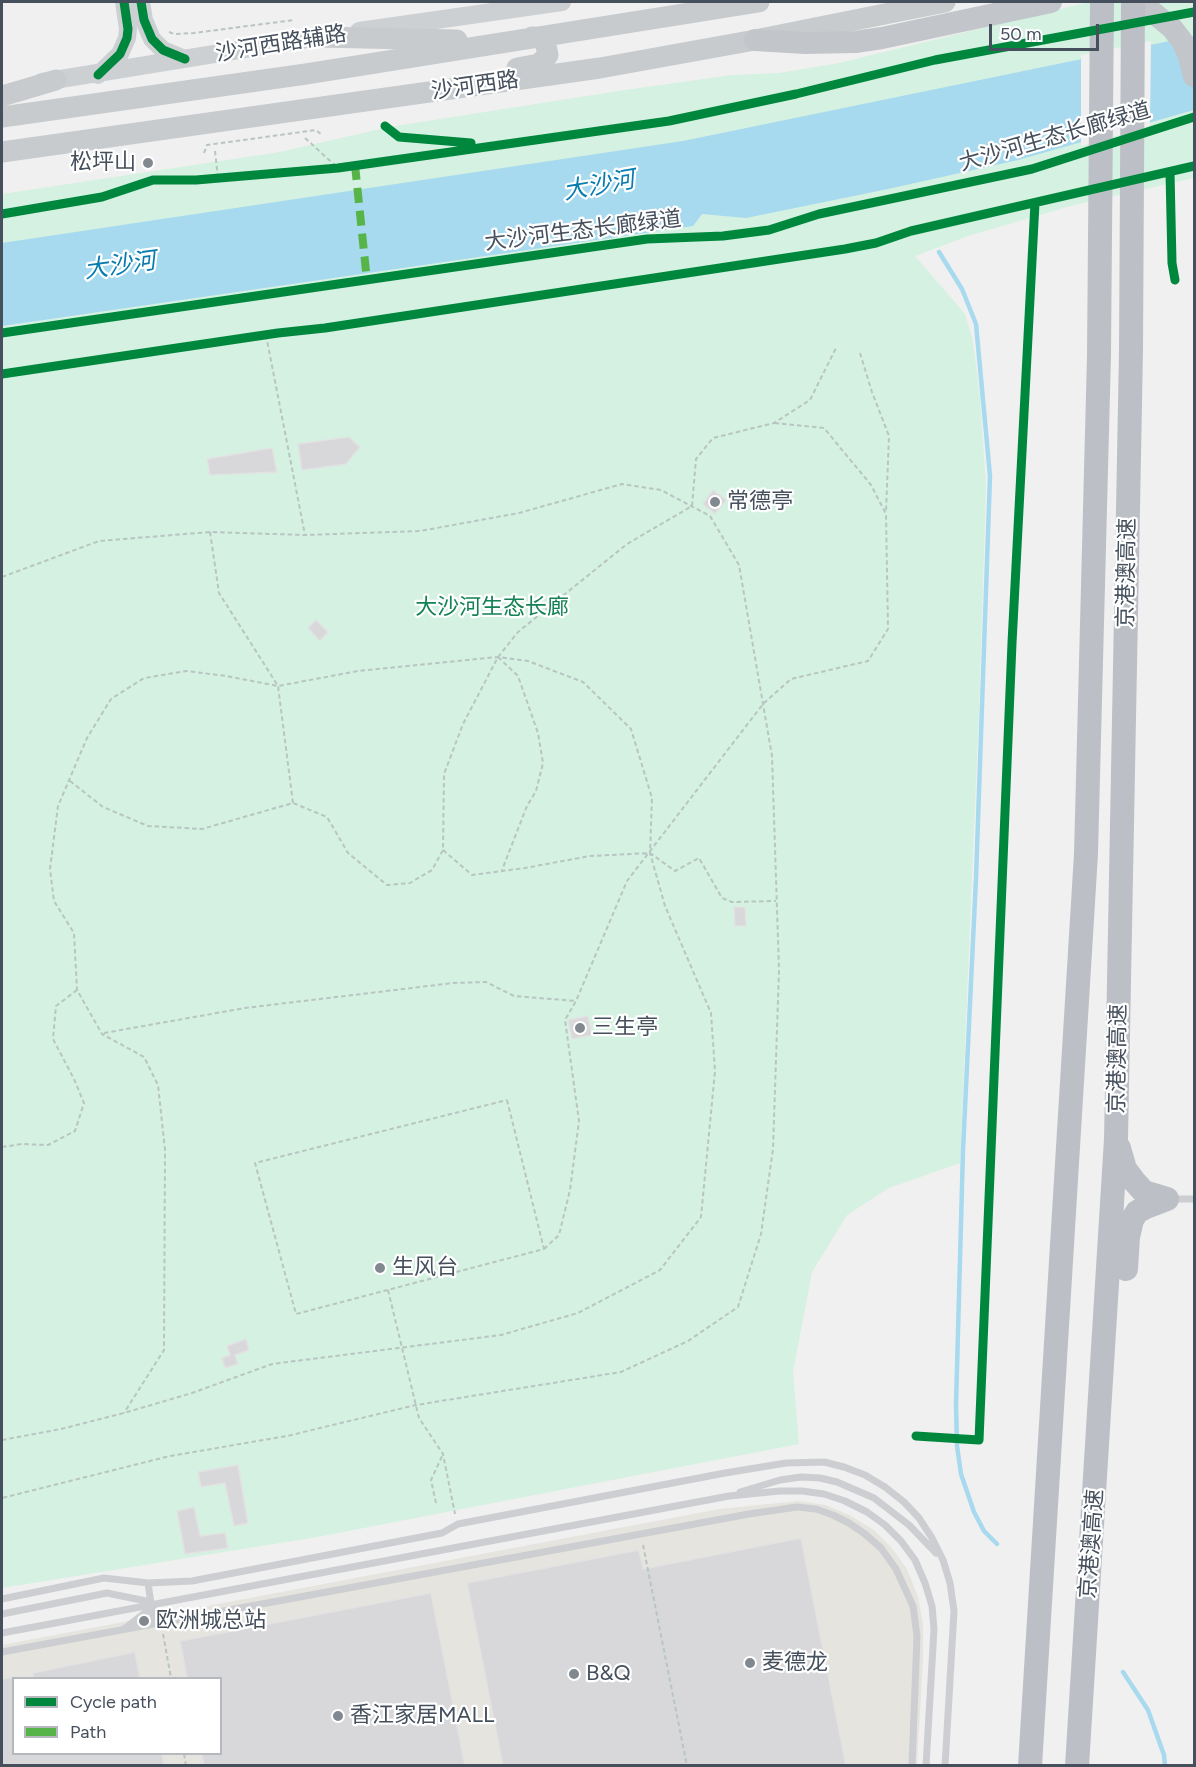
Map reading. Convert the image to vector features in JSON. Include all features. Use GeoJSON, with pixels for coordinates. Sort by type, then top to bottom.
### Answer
{"type":"FeatureCollection","features":[{"type":"Feature","properties":{"kind":"highway"},"geometry":{"type":"LineString","coordinates":[[755,40],[805,43],[855,42],[1052,2]]}},
{"type":"Feature","properties":{"kind":"highway","name":"京港澳高速"},"geometry":{"type":"LineString","coordinates":[[1030,1766],[1086,854],[1099,355],[1102,2]]}},
{"type":"Feature","properties":{"kind":"highway"},"geometry":{"type":"LineString","coordinates":[[1133,2],[1150,10],[1172,28],[1182,41],[1194,76]]}},
{"type":"Feature","properties":{"kind":"highway","name":"京港澳高速"},"geometry":{"type":"LineString","coordinates":[[1077,1766],[1116,1139],[1131,351],[1133,2]]}},
{"type":"Feature","properties":{"kind":"highway"},"geometry":{"type":"LineString","coordinates":[[1116,1139],[1125,1169],[1134,1181],[1144,1192],[1167,1199]]}},
{"type":"Feature","properties":{"kind":"highway"},"geometry":{"type":"LineString","coordinates":[[1093,1766],[1128,1237],[1132,1220],[1137,1212],[1146,1206],[1167,1199]]}},
{"type":"Feature","properties":{"kind":"main road"},"geometry":{"type":"LineString","coordinates":[[98,75],[120,54],[127,38],[124,2]]}},
{"type":"Feature","properties":{"kind":"main road"},"geometry":{"type":"LineString","coordinates":[[141,2],[144,20],[152,39],[163,50],[185,59]]}},
{"type":"Feature","properties":{"kind":"main road","name":"沙河西路辅路"},"geometry":{"type":"LineString","coordinates":[[2,88],[98,75],[317,37],[562,2]]}},
{"type":"Feature","properties":{"kind":"main road","name":"沙河西路"},"geometry":{"type":"LineString","coordinates":[[2,117],[294,76],[759,2]]}},
{"type":"Feature","properties":{"kind":"main road"},"geometry":{"type":"LineString","coordinates":[[802,31],[837,14],[883,2]]}},
{"type":"Feature","properties":{"kind":"main road","name":"沙河西路"},"geometry":{"type":"LineString","coordinates":[[2,152],[609,67],[945,2]]}},
{"type":"Feature","properties":{"kind":"main road"},"geometry":{"type":"LineString","coordinates":[[317,37],[502,42]]}},
{"type":"Feature","properties":{"kind":"main road"},"geometry":{"type":"LineString","coordinates":[[386,98],[441,79],[539,64],[548,56],[547,46],[542,38],[532,37]]}},
{"type":"Feature","properties":{"kind":"main road"},"geometry":{"type":"LineString","coordinates":[[2,96],[56,80]]}},
{"type":"Feature","properties":{"kind":"lane"},"geometry":{"type":"LineString","coordinates":[[1167,1199],[1194,1199]]}},
{"type":"Feature","properties":{"kind":"lane"},"geometry":{"type":"LineString","coordinates":[[2,1599],[104,1578],[148,1583],[192,1581],[430,1536],[442,1533],[458,1524],[584,1500],[786,1463],[824,1462],[865,1475],[897,1497],[919,1518],[943,1560],[950,1583],[954,1611],[945,1766]]}},
{"type":"Feature","properties":{"kind":"lane"},"geometry":{"type":"LineString","coordinates":[[729,1496],[780,1480],[820,1478],[837,1482],[874,1498],[893,1511],[943,1560]]}},
{"type":"Feature","properties":{"kind":"lane"},"geometry":{"type":"LineString","coordinates":[[2,1633],[729,1496],[780,1491],[824,1494],[867,1512],[885,1525],[902,1541],[915,1560],[925,1582],[932,1606],[933,1654],[926,1766]]}},
{"type":"Feature","properties":{"kind":"lane"},"geometry":{"type":"LineString","coordinates":[[2,1652],[749,1514],[797,1507],[816,1509],[833,1515],[865,1534],[881,1548],[906,1587],[913,1606],[917,1636],[912,1766]]}},
{"type":"Feature","properties":{"kind":"lane"},"geometry":{"type":"LineString","coordinates":[[148,1583],[157,1624]]}},
{"type":"Feature","properties":{"kind":"lane"},"geometry":{"type":"LineString","coordinates":[[2,1614],[107,1593],[157,1603]]}},
{"type":"Feature","properties":{"kind":"lane"},"geometry":{"type":"LineString","coordinates":[[2,1657],[116,1635],[157,1603]]}},
{"type":"Feature","properties":{"kind":"path"},"geometry":{"type":"LineString","coordinates":[[194,33],[294,20]]}},
{"type":"Feature","properties":{"kind":"path"},"geometry":{"type":"LineString","coordinates":[[204,153],[207,145],[316,130],[322,135]]}},
{"type":"Feature","properties":{"kind":"path"},"geometry":{"type":"LineString","coordinates":[[305,138],[342,167]]}},
{"type":"Feature","properties":{"kind":"path"},"geometry":{"type":"LineString","coordinates":[[207,179],[222,178],[215,151]]}},
{"type":"Feature","properties":{"kind":"path"},"geometry":{"type":"LineString","coordinates":[[327,169],[342,167]]}},
{"type":"Feature","properties":{"kind":"path"},"geometry":{"type":"LineString","coordinates":[[255,337],[278,333]]}},
{"type":"Feature","properties":{"kind":"path"},"geometry":{"type":"LineString","coordinates":[[266,335],[305,535]]}},
{"type":"Feature","properties":{"kind":"path"},"geometry":{"type":"LineString","coordinates":[[692,506],[696,459],[713,438],[774,423],[810,400],[836,348]]}},
{"type":"Feature","properties":{"kind":"path"},"geometry":{"type":"LineString","coordinates":[[544,1249],[507,1100],[255,1163],[296,1314],[544,1249],[559,1235],[570,1190],[579,1121],[565,1020],[576,1001],[627,881],[763,704],[791,679],[868,661],[888,629],[886,514],[889,436],[860,353]]}},
{"type":"Feature","properties":{"kind":"path"},"geometry":{"type":"LineString","coordinates":[[774,423],[824,428],[871,485],[886,514]]}},
{"type":"Feature","properties":{"kind":"path"},"geometry":{"type":"LineString","coordinates":[[2,577],[99,541],[210,532],[305,535],[420,531],[519,513],[622,484],[661,490],[710,516],[739,566],[772,756],[779,970],[773,1149],[761,1234],[738,1307],[688,1341],[621,1372],[416,1405],[286,1436],[170,1456],[2,1498]]}},
{"type":"Feature","properties":{"kind":"path"},"geometry":{"type":"LineString","coordinates":[[69,780],[103,807],[148,826],[202,829],[294,803],[327,817],[348,854],[387,885],[410,883],[432,870],[442,850],[444,774],[463,724],[498,657],[518,632],[619,551],[692,506]]}},
{"type":"Feature","properties":{"kind":"path"},"geometry":{"type":"LineString","coordinates":[[210,532],[219,593],[278,686],[294,803]]}},
{"type":"Feature","properties":{"kind":"path"},"geometry":{"type":"LineString","coordinates":[[498,657],[518,676],[538,733],[543,763],[536,791],[527,806],[502,871]]}},
{"type":"Feature","properties":{"kind":"path"},"geometry":{"type":"LineString","coordinates":[[2,1440],[124,1413],[192,1393],[272,1364],[501,1335],[578,1313],[660,1270],[701,1217],[715,1071],[711,1012],[665,906],[650,853],[652,798],[631,729],[583,682],[528,661],[498,657],[358,671],[278,686],[187,671],[144,678],[111,699],[87,738],[58,806],[50,869],[54,901],[74,933],[77,990],[102,1034],[144,1057],[158,1085],[165,1150],[164,1350],[124,1413]]}},
{"type":"Feature","properties":{"kind":"path"},"geometry":{"type":"LineString","coordinates":[[442,850],[472,875],[590,856],[650,853],[675,871],[699,858],[722,898],[732,902],[777,901]]}},
{"type":"Feature","properties":{"kind":"path"},"geometry":{"type":"LineString","coordinates":[[102,1034],[245,1008],[453,983],[486,982],[514,996],[576,1001]]}},
{"type":"Feature","properties":{"kind":"path"},"geometry":{"type":"LineString","coordinates":[[2,1147],[22,1144],[48,1145],[75,1131],[84,1102],[75,1079],[53,1039],[56,1006],[77,990]]}},
{"type":"Feature","properties":{"kind":"path"},"geometry":{"type":"LineString","coordinates":[[388,1290],[419,1418],[443,1454],[455,1515]]}},
{"type":"Feature","properties":{"kind":"path"},"geometry":{"type":"LineString","coordinates":[[436,1503],[431,1480],[443,1454]]}},
{"type":"Feature","properties":{"kind":"path"},"geometry":{"type":"LineString","coordinates":[[641,1534],[687,1766]]}},
{"type":"Feature","properties":{"kind":"path"},"geometry":{"type":"LineString","coordinates":[[157,1624],[171,1677]]}},
{"type":"Feature","properties":{"kind":"shaded area"},"geometry":{"type":"Polygon","coordinates":[[[799,1501],[826,1505],[874,1530],[891,1547],[907,1569],[918,1597],[923,1624],[917,1765],[2,1766],[2,1645],[719,1509],[799,1501]]]}},
{"type":"Feature","properties":{"kind":"green space","name":"大沙河生态长廊"},"geometry":{"type":"Polygon","coordinates":[[[1089,2],[1194,2],[1194,178],[1074,205],[968,236],[915,256],[965,314],[973,341],[980,397],[986,486],[960,1163],[889,1188],[847,1215],[812,1272],[793,1372],[799,1444],[317,1537],[2,1588],[2,194],[280,152],[389,127],[625,90],[732,75],[779,73],[839,63],[1089,2]]]}},
{"type":"Feature","properties":{"kind":"water","name":"大沙河"},"geometry":{"type":"Polygon","coordinates":[[[1194,36],[1194,110],[1018,160],[746,218],[702,214],[693,226],[2,326],[2,243],[683,141],[1194,36]]]}},
{"type":"Feature","properties":{"kind":"pier"},"geometry":{"type":"Polygon","coordinates":[[[1151,41],[1150,126],[1081,146],[1081,55],[1151,41]]]}},
{"type":"Feature","properties":{"kind":"building"},"geometry":{"type":"Polygon","coordinates":[[[349,437],[360,447],[346,464],[302,470],[298,444],[349,437]]]}},
{"type":"Feature","properties":{"kind":"building"},"geometry":{"type":"Polygon","coordinates":[[[272,448],[277,472],[210,475],[207,459],[272,448]]]}},
{"type":"Feature","properties":{"kind":"building","name":"常德亭"},"geometry":{"type":"Polygon","coordinates":[[[713,490],[726,500],[715,514],[703,504],[713,490]]]}},
{"type":"Feature","properties":{"kind":"building"},"geometry":{"type":"Polygon","coordinates":[[[316,620],[328,632],[320,641],[308,628],[316,620]]]}},
{"type":"Feature","properties":{"kind":"building"},"geometry":{"type":"Polygon","coordinates":[[[734,907],[745,907],[746,926],[735,926],[734,907]]]}},
{"type":"Feature","properties":{"kind":"building","name":"三生亭"},"geometry":{"type":"Polygon","coordinates":[[[588,1016],[592,1035],[572,1039],[568,1020],[588,1016]]]}},
{"type":"Feature","properties":{"kind":"building"},"geometry":{"type":"Polygon","coordinates":[[[246,1339],[249,1350],[235,1355],[238,1364],[225,1368],[222,1358],[230,1355],[227,1346],[246,1339]]]}},
{"type":"Feature","properties":{"kind":"building"},"geometry":{"type":"Polygon","coordinates":[[[238,1465],[248,1523],[234,1526],[225,1483],[201,1487],[198,1472],[238,1465]]]}},
{"type":"Feature","properties":{"kind":"building"},"geometry":{"type":"Polygon","coordinates":[[[194,1507],[200,1536],[225,1533],[228,1548],[185,1554],[177,1511],[194,1507]]]}},
{"type":"Feature","properties":{"kind":"building"},"geometry":{"type":"Polygon","coordinates":[[[801,1538],[846,1766],[503,1766],[467,1583],[639,1550],[643,1569],[801,1538]]]}},
{"type":"Feature","properties":{"kind":"building","name":"香江家居MALL"},"geometry":{"type":"Polygon","coordinates":[[[431,1593],[465,1766],[204,1766],[202,1755],[222,1755],[222,1677],[187,1677],[180,1641],[431,1593]]]}},
{"type":"Feature","properties":{"kind":"building"},"geometry":{"type":"Polygon","coordinates":[[[135,1652],[140,1677],[33,1677],[33,1673],[135,1652]]]}},
{"type":"Feature","properties":{"kind":"building"},"geometry":{"type":"Polygon","coordinates":[[[12,1677],[12,1755],[162,1755],[164,1766],[2,1766],[2,1679],[12,1677]]]}},
{"type":"Feature","properties":{"kind":"waterway"},"geometry":{"type":"LineString","coordinates":[[939,252],[962,289],[976,324],[990,476],[976,878],[963,1150],[956,1405],[957,1446],[961,1474],[974,1512],[984,1531],[997,1544]]}},
{"type":"Feature","properties":{"kind":"waterway"},"geometry":{"type":"LineString","coordinates":[[1123,1672],[1148,1710],[1164,1755],[1165,1766]]}},
{"type":"Feature","properties":{"kind":"marked path"},"geometry":{"type":"LineString","coordinates":[[355,165],[367,281]]}},
{"type":"Feature","properties":{"kind":"cycle path"},"geometry":{"type":"LineString","coordinates":[[98,75],[120,54],[127,38],[124,2]]}},
{"type":"Feature","properties":{"kind":"cycle path"},"geometry":{"type":"LineString","coordinates":[[141,2],[144,20],[152,39],[163,50],[185,59]]}},
{"type":"Feature","properties":{"kind":"cycle path"},"geometry":{"type":"LineString","coordinates":[[2,214],[102,197],[153,180],[196,180],[338,168],[669,121],[796,94],[935,60],[1194,12]]}},
{"type":"Feature","properties":{"kind":"cycle path","name":"大沙河生态长廊绿道"},"geometry":{"type":"LineString","coordinates":[[2,333],[647,239],[723,236],[769,230],[819,214],[1032,169],[1194,117]]}},
{"type":"Feature","properties":{"kind":"cycle path"},"geometry":{"type":"LineString","coordinates":[[385,126],[399,137],[471,143]]}},
{"type":"Feature","properties":{"kind":"cycle path"},"geometry":{"type":"LineString","coordinates":[[2,374],[325,328],[845,249],[876,243],[911,231],[1194,166]]}},
{"type":"Feature","properties":{"kind":"cycle path"},"geometry":{"type":"LineString","coordinates":[[1170,172],[1172,263],[1175,280]]}},
{"type":"Feature","properties":{"kind":"cycle path"},"geometry":{"type":"LineString","coordinates":[[916,1436],[979,1440],[1012,643],[1035,203]]}},
{"type":"Feature","properties":{"kind":"place","name":"松坪山"},"geometry":{"type":"Point","coordinates":[148,163]}},
{"type":"Feature","properties":{"kind":"place","name":"常德亭"},"geometry":{"type":"Point","coordinates":[715,502]}},
{"type":"Feature","properties":{"kind":"place","name":"三生亭"},"geometry":{"type":"Point","coordinates":[580,1028]}},
{"type":"Feature","properties":{"kind":"place","name":"生风台"},"geometry":{"type":"Point","coordinates":[380,1268]}},
{"type":"Feature","properties":{"kind":"place","name":"欧洲城总站"},"geometry":{"type":"Point","coordinates":[144,1621]}},
{"type":"Feature","properties":{"kind":"place","name":"麦德龙"},"geometry":{"type":"Point","coordinates":[750,1663]}},
{"type":"Feature","properties":{"kind":"place","name":"B&Q"},"geometry":{"type":"Point","coordinates":[574,1674]}},
{"type":"Feature","properties":{"kind":"place","name":"香江家居MALL"},"geometry":{"type":"Point","coordinates":[338,1716]}}]}
